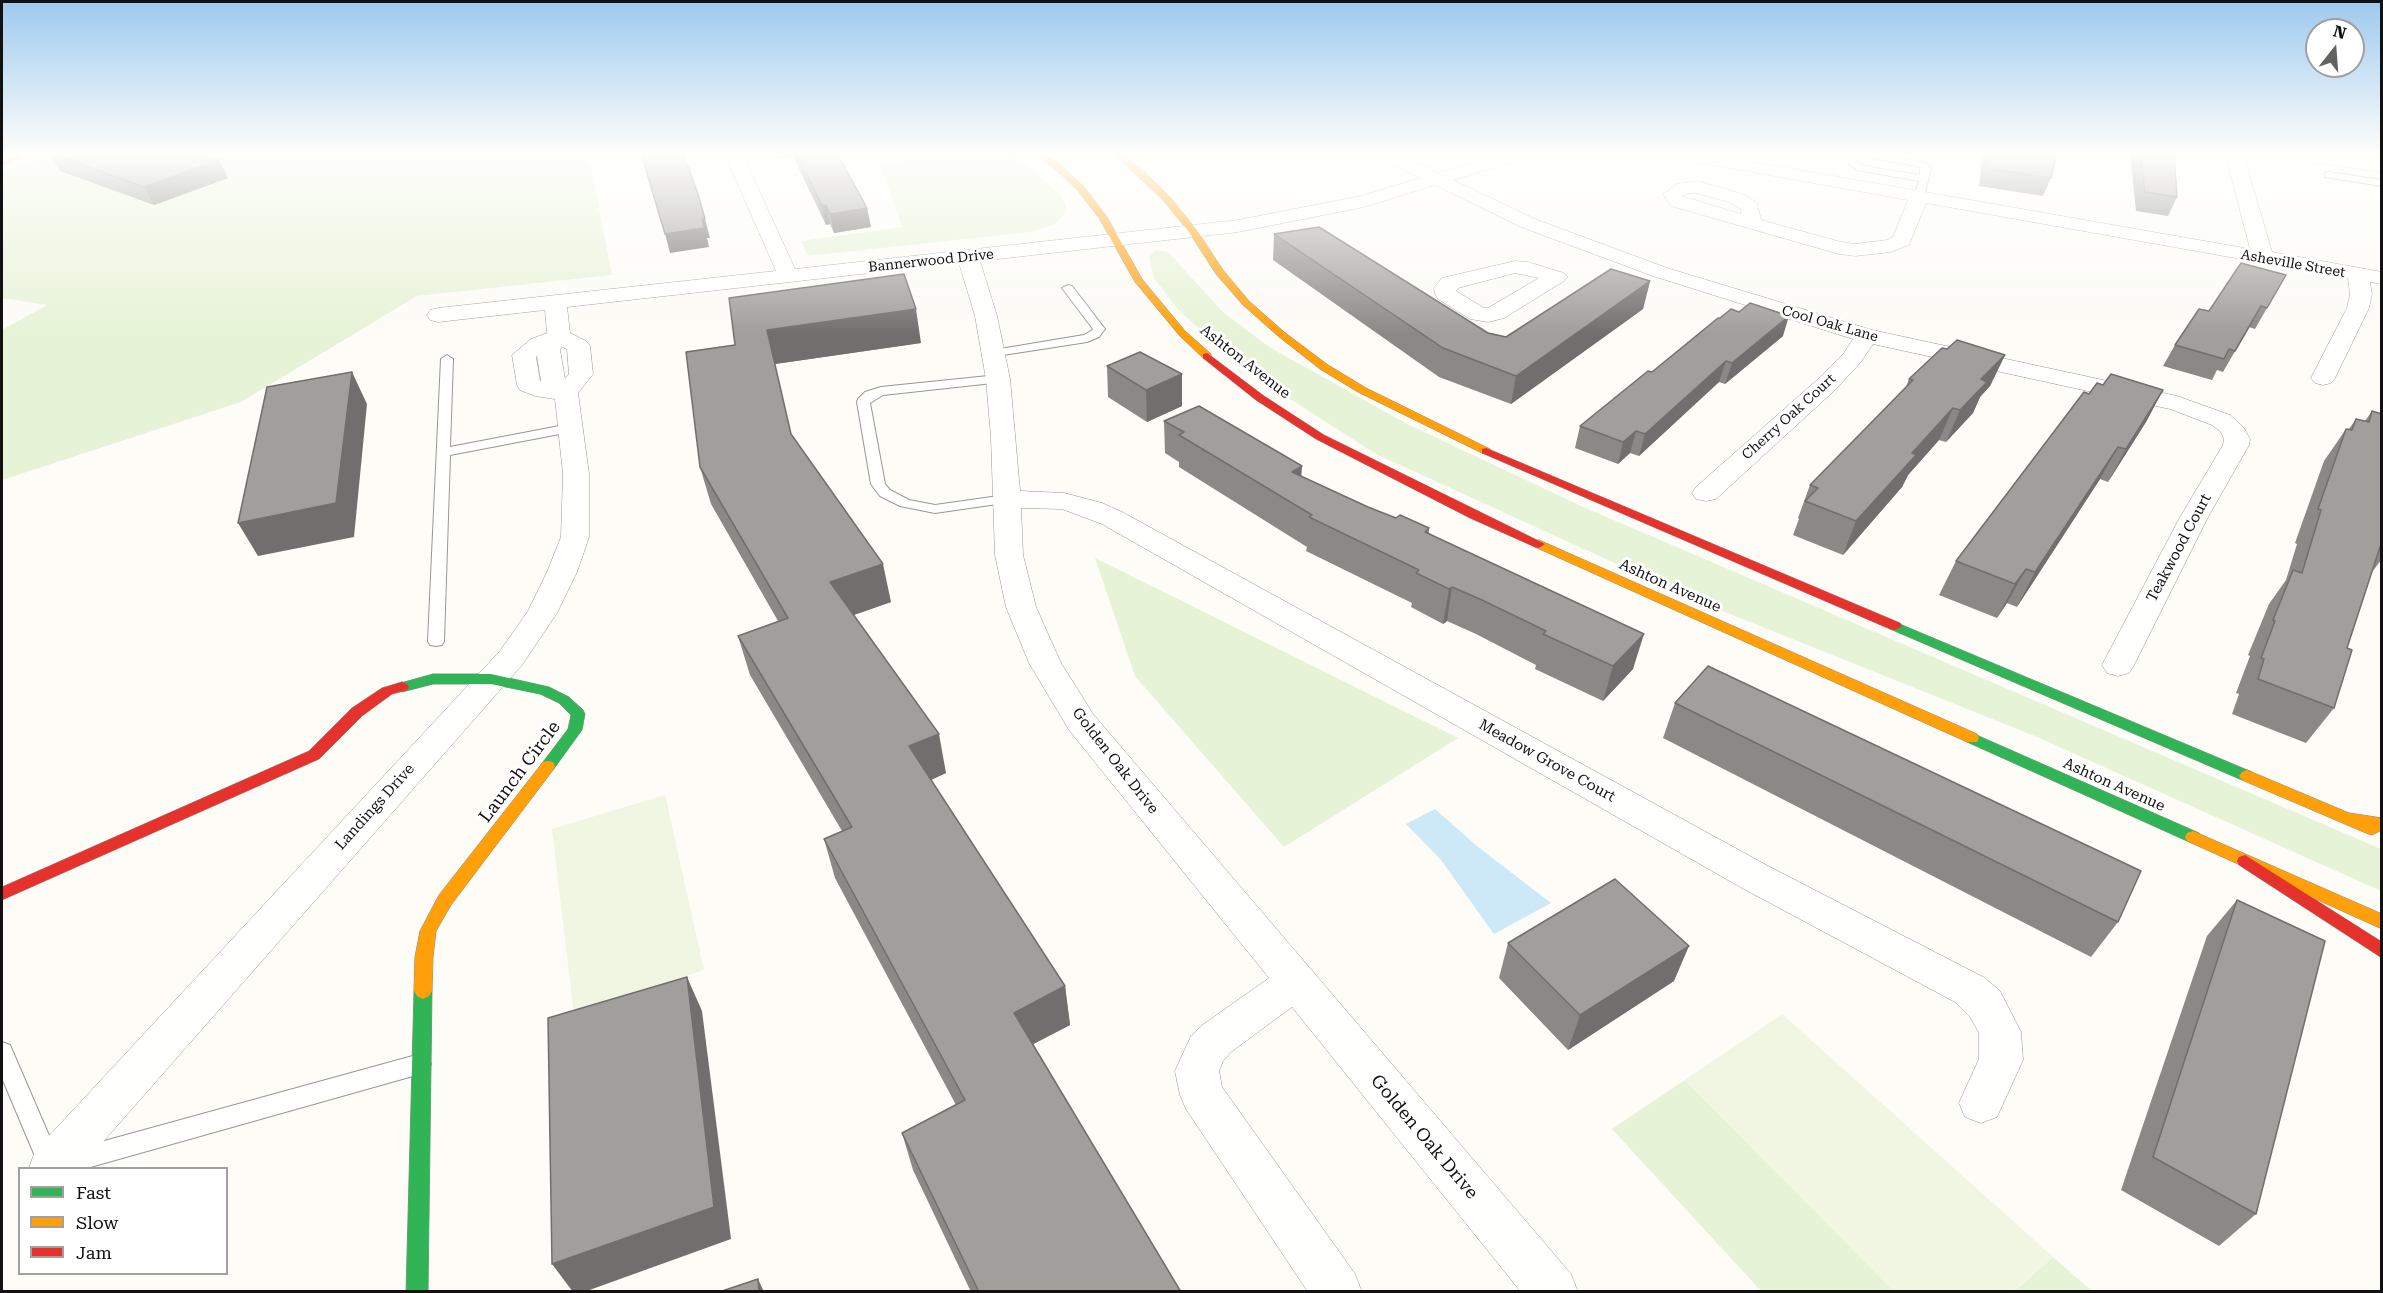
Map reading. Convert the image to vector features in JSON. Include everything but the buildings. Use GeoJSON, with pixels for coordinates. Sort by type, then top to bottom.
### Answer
{"type":"FeatureCollection","features":[{"type":"Feature","properties":{"kind":"main road","name":"Ashton Avenue"},"geometry":{"type":"LineString","coordinates":[[1100,213],[1138,280],[1182,333],[1212,361],[1260,398],[1320,437],[1474,515],[2382,922]]}},
{"type":"Feature","properties":{"kind":"main road"},"geometry":{"type":"LineString","coordinates":[[1179,213],[1193,231],[1219,272],[1246,303],[1289,341],[1324,367],[1362,390],[1451,435],[1542,476],[2382,834]]}},
{"type":"Feature","properties":{"kind":"main road","name":"Launch Circle"},"geometry":{"type":"LineString","coordinates":[[2,894],[314,755],[357,712],[387,691],[433,679],[491,679],[544,690],[564,700],[578,714],[575,730],[445,900],[428,931],[424,957],[417,1292]]}},
{"type":"Feature","properties":{"kind":"main road"},"geometry":{"type":"LineString","coordinates":[[2345,818],[2382,824]]}},
{"type":"Feature","properties":{"kind":"main road"},"geometry":{"type":"LineString","coordinates":[[2245,861],[2382,951]]}},
{"type":"Feature","properties":{"kind":"street"},"geometry":{"type":"LineString","coordinates":[[759,213],[789,276]]}},
{"type":"Feature","properties":{"kind":"street","name":"Bannerwood Drive"},"geometry":{"type":"LineString","coordinates":[[438,315],[1238,226],[1307,213]]}},
{"type":"Feature","properties":{"kind":"street","name":"Cool Oak Lane"},"geometry":{"type":"LineString","coordinates":[[1508,213],[1528,223],[1578,264],[1671,275],[1867,336],[2177,403],[2221,420],[2233,432]]}},
{"type":"Feature","properties":{"kind":"street"},"geometry":{"type":"LineString","coordinates":[[1752,223],[1839,248],[1866,250],[1891,246],[1902,241],[1912,213]]}},
{"type":"Feature","properties":{"kind":"street","name":"Asheville Street"},"geometry":{"type":"LineString","coordinates":[[2045,213],[2263,258],[2382,278]]}},
{"type":"Feature","properties":{"kind":"street"},"geometry":{"type":"LineString","coordinates":[[2251,213],[2263,258]]}},
{"type":"Feature","properties":{"kind":"street","name":"Golden Oak Drive"},"geometry":{"type":"LineString","coordinates":[[968,257],[986,316],[996,367],[1004,437],[1009,555],[1019,597],[1045,663],[1081,722],[1553,1292]]}},
{"type":"Feature","properties":{"kind":"street"},"geometry":{"type":"LineString","coordinates":[[2323,378],[2358,308],[2361,294],[2358,275]]}},
{"type":"Feature","properties":{"kind":"street"},"geometry":{"type":"LineString","coordinates":[[555,302],[559,336]]}},
{"type":"Feature","properties":{"kind":"street"},"geometry":{"type":"LineString","coordinates":[[559,336],[578,346],[581,374],[566,392],[544,391],[529,385],[524,355],[539,344],[559,336]]}},
{"type":"Feature","properties":{"kind":"street","name":"Cherry Oak Court"},"geometry":{"type":"LineString","coordinates":[[1706,493],[1798,407],[1826,385],[1852,358],[1867,336]]}},
{"type":"Feature","properties":{"kind":"street","name":"Landings Drive"},"geometry":{"type":"LineString","coordinates":[[51,1167],[511,658],[542,613],[562,572],[575,537],[576,474],[566,392]]}},
{"type":"Feature","properties":{"kind":"street","name":"Teakwood Court"},"geometry":{"type":"LineString","coordinates":[[2118,665],[2193,519],[2236,445],[2237,439],[2233,432]]}},
{"type":"Feature","properties":{"kind":"street","name":"Meadow Grove Court"},"geometry":{"type":"LineString","coordinates":[[1006,499],[1064,501],[1092,509],[1112,518],[1755,877],[1970,990],[1985,1004],[2000,1032],[2001,1060],[1981,1103]]}},
{"type":"Feature","properties":{"kind":"street"},"geometry":{"type":"LineString","coordinates":[[1295,982],[1216,1039],[1206,1049],[1197,1071],[1202,1095],[1337,1292]]}},
{"type":"Feature","properties":{"kind":"lane"},"geometry":{"type":"LineString","coordinates":[[1006,499],[935,509],[905,503],[885,493],[878,484],[863,402],[870,395],[881,391],[996,367],[1088,338],[1098,329],[1068,288]]}},
{"type":"Feature","properties":{"kind":"lane"},"geometry":{"type":"LineString","coordinates":[[436,642],[447,359]]}},
{"type":"Feature","properties":{"kind":"lane"},"geometry":{"type":"LineString","coordinates":[[444,452],[570,428]]}},
{"type":"Feature","properties":{"kind":"lane"},"geometry":{"type":"LineString","coordinates":[[2,1052],[51,1167],[422,1064]]}},
{"type":"Feature","properties":{"kind":"green space"},"geometry":{"type":"Polygon","coordinates":[[[2,213],[600,213],[612,275],[417,296],[241,402],[2,480],[2,330],[47,305],[2,298],[2,213]]]}},
{"type":"Feature","properties":{"kind":"green space"},"geometry":{"type":"Polygon","coordinates":[[[897,213],[1064,213],[1053,225],[1030,232],[808,256],[801,241],[902,227],[897,213]]]}},
{"type":"Feature","properties":{"kind":"green space"},"geometry":{"type":"Polygon","coordinates":[[[1155,250],[1168,252],[1223,312],[1269,347],[1407,424],[1581,506],[2381,849],[2381,891],[2037,737],[1700,602],[1376,454],[1284,395],[1216,345],[1176,307],[1154,278],[1149,256],[1155,250]]]}},
{"type":"Feature","properties":{"kind":"green space"},"geometry":{"type":"Polygon","coordinates":[[[1095,558],[1458,738],[1284,847],[1135,676],[1095,558]]]}},
{"type":"Feature","properties":{"kind":"green space"},"geometry":{"type":"Polygon","coordinates":[[[665,795],[704,970],[574,1015],[552,829],[665,795]]]}},
{"type":"Feature","properties":{"kind":"green space"},"geometry":{"type":"Polygon","coordinates":[[[1782,1014],[2053,1257],[2013,1291],[1894,1291],[1685,1080],[1782,1014]]]}},
{"type":"Feature","properties":{"kind":"green space"},"geometry":{"type":"Polygon","coordinates":[[[1685,1080],[1894,1291],[1761,1291],[1612,1129],[1685,1080]]]}},
{"type":"Feature","properties":{"kind":"green space"},"geometry":{"type":"Polygon","coordinates":[[[2053,1257],[2092,1291],[2013,1292],[2053,1257]]]}},
{"type":"Feature","properties":{"kind":"water"},"geometry":{"type":"Polygon","coordinates":[[[1435,809],[1478,847],[1551,903],[1494,934],[1441,860],[1406,824],[1435,809]]]}},
{"type":"Feature","properties":{"kind":"traffic: fast"},"geometry":{"type":"LineString","coordinates":[[1895,626],[2247,776]]}},
{"type":"Feature","properties":{"kind":"traffic: fast"},"geometry":{"type":"LineString","coordinates":[[402,687],[433,679],[491,679],[544,690],[564,700],[578,714],[575,730],[548,766]]}},
{"type":"Feature","properties":{"kind":"traffic: fast"},"geometry":{"type":"LineString","coordinates":[[1972,738],[2193,837]]}},
{"type":"Feature","properties":{"kind":"traffic: fast"},"geometry":{"type":"LineString","coordinates":[[417,1292],[423,991]]}},
{"type":"Feature","properties":{"kind":"traffic: slow"},"geometry":{"type":"LineString","coordinates":[[1100,213],[1138,280],[1182,333],[1207,356]]}},
{"type":"Feature","properties":{"kind":"traffic: slow"},"geometry":{"type":"LineString","coordinates":[[1179,213],[1193,231],[1219,272],[1246,303],[1281,334],[1324,367],[1362,390],[1486,451]]}},
{"type":"Feature","properties":{"kind":"traffic: slow"},"geometry":{"type":"LineString","coordinates":[[1539,544],[1972,738]]}},
{"type":"Feature","properties":{"kind":"traffic: slow"},"geometry":{"type":"LineString","coordinates":[[423,991],[424,957],[428,931],[445,900],[548,766]]}},
{"type":"Feature","properties":{"kind":"traffic: slow"},"geometry":{"type":"LineString","coordinates":[[2247,776],[2372,829]]}},
{"type":"Feature","properties":{"kind":"traffic: slow"},"geometry":{"type":"LineString","coordinates":[[2345,818],[2382,824]]}},
{"type":"Feature","properties":{"kind":"traffic: slow"},"geometry":{"type":"LineString","coordinates":[[2193,837],[2382,922]]}},
{"type":"Feature","properties":{"kind":"traffic: jam"},"geometry":{"type":"LineString","coordinates":[[1207,356],[1260,398],[1320,437],[1474,515],[1539,544]]}},
{"type":"Feature","properties":{"kind":"traffic: jam"},"geometry":{"type":"LineString","coordinates":[[1486,451],[1895,626]]}},
{"type":"Feature","properties":{"kind":"traffic: jam"},"geometry":{"type":"LineString","coordinates":[[2,894],[314,755],[357,712],[387,691],[402,687]]}},
{"type":"Feature","properties":{"kind":"traffic: jam"},"geometry":{"type":"LineString","coordinates":[[2245,861],[2382,951]]}}]}
